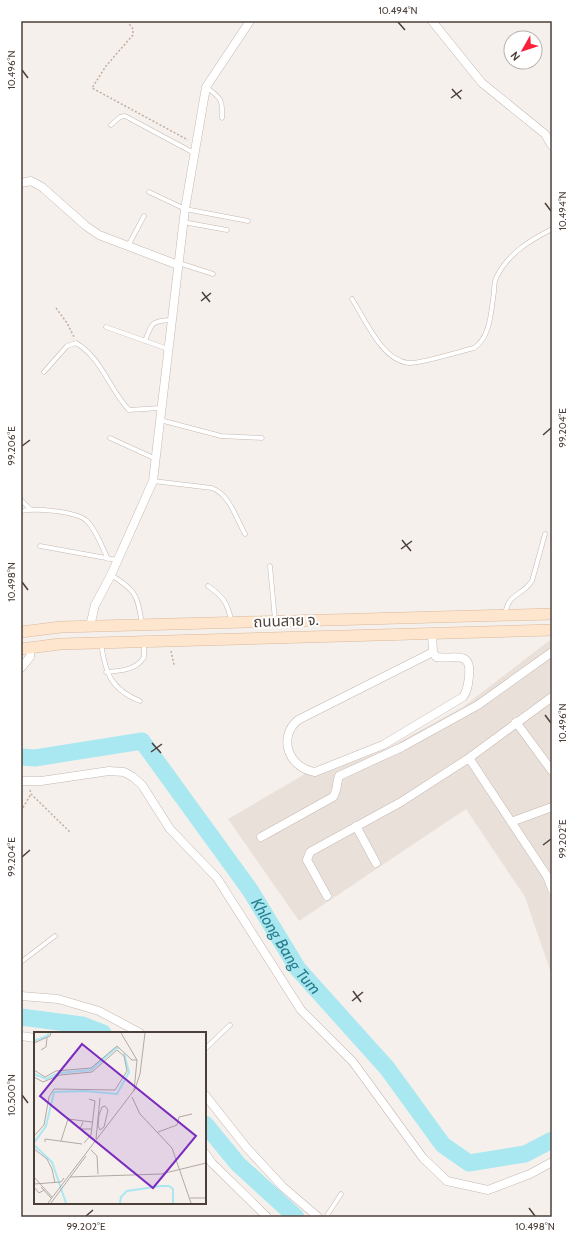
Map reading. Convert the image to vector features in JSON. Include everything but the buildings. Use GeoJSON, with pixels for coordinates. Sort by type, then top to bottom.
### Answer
{"type":"FeatureCollection","features":[{"type":"Feature","properties":{"kind":"main road","name":"ถนนสาย จ."},"geometry":{"type":"LineString","coordinates":[[24,630],[142,624],[552,614]]}},
{"type":"Feature","properties":{"kind":"main road","name":"ถนนสาย จ."},"geometry":{"type":"LineString","coordinates":[[26,648],[60,644],[552,630]]}},
{"type":"Feature","properties":{"kind":"street"},"geometry":{"type":"LineString","coordinates":[[90,626],[95,605],[118,561],[153,481],[160,408],[183,222],[206,88],[250,21]]}},
{"type":"Feature","properties":{"kind":"street"},"geometry":{"type":"LineString","coordinates":[[432,21],[482,83],[545,134],[552,146]]}},
{"type":"Feature","properties":{"kind":"street"},"geometry":{"type":"LineString","coordinates":[[21,183],[31,181],[42,187],[86,226],[99,235],[128,247],[178,264]]}},
{"type":"Feature","properties":{"kind":"street"},"geometry":{"type":"LineString","coordinates":[[432,633],[433,652],[436,657],[464,658],[469,661],[468,691],[464,697],[383,745],[315,772],[309,771],[291,756],[287,746],[287,734],[290,727],[298,720],[433,652]]}},
{"type":"Feature","properties":{"kind":"street"},"geometry":{"type":"LineString","coordinates":[[21,668],[30,656],[26,648]]}},
{"type":"Feature","properties":{"kind":"street"},"geometry":{"type":"LineString","coordinates":[[261,837],[332,798],[337,792],[337,781],[339,776],[402,747],[478,705],[552,652]]}},
{"type":"Feature","properties":{"kind":"street"},"geometry":{"type":"LineString","coordinates":[[327,896],[307,860],[310,852],[401,802],[469,758],[552,697]]}},
{"type":"Feature","properties":{"kind":"street"},"geometry":{"type":"LineString","coordinates":[[516,722],[552,771]]}},
{"type":"Feature","properties":{"kind":"street"},"geometry":{"type":"LineString","coordinates":[[469,758],[511,822],[550,875],[552,889]]}},
{"type":"Feature","properties":{"kind":"street"},"geometry":{"type":"LineString","coordinates":[[25,781],[109,771],[124,772],[133,777],[142,786],[170,829],[217,878],[301,1010],[353,1062],[423,1158],[447,1181],[488,1190],[530,1174],[552,1162]]}},
{"type":"Feature","properties":{"kind":"street"},"geometry":{"type":"LineString","coordinates":[[511,822],[552,807]]}},
{"type":"Feature","properties":{"kind":"street"},"geometry":{"type":"LineString","coordinates":[[356,826],[376,863]]}},
{"type":"Feature","properties":{"kind":"street"},"geometry":{"type":"LineString","coordinates":[[21,996],[58,999],[99,1011],[138,1032]]}},
{"type":"Feature","properties":{"kind":"street"},"geometry":{"type":"LineString","coordinates":[[21,1036],[34,1038]]}},
{"type":"Feature","properties":{"kind":"street"},"geometry":{"type":"LineString","coordinates":[[206,1096],[246,1147],[283,1187],[318,1217]]}},
{"type":"Feature","properties":{"kind":"street"},"geometry":{"type":"LineString","coordinates":[[206,1155],[267,1217]]}},
{"type":"Feature","properties":{"kind":"lane"},"geometry":{"type":"LineString","coordinates":[[206,88],[219,96],[223,104],[222,118]]}},
{"type":"Feature","properties":{"kind":"lane"},"geometry":{"type":"LineString","coordinates":[[112,125],[120,117],[125,116],[195,149]]}},
{"type":"Feature","properties":{"kind":"lane"},"geometry":{"type":"LineString","coordinates":[[149,192],[185,209],[248,221]]}},
{"type":"Feature","properties":{"kind":"lane"},"geometry":{"type":"LineString","coordinates":[[128,247],[144,216]]}},
{"type":"Feature","properties":{"kind":"lane"},"geometry":{"type":"LineString","coordinates":[[183,222],[227,230]]}},
{"type":"Feature","properties":{"kind":"lane"},"geometry":{"type":"LineString","coordinates":[[352,299],[382,348],[399,361],[410,364],[474,348],[482,343],[486,334],[496,278],[511,256],[526,243],[552,229]]}},
{"type":"Feature","properties":{"kind":"lane"},"geometry":{"type":"LineString","coordinates":[[178,264],[213,274]]}},
{"type":"Feature","properties":{"kind":"lane"},"geometry":{"type":"LineString","coordinates":[[145,341],[151,324],[155,321],[171,320]]}},
{"type":"Feature","properties":{"kind":"lane"},"geometry":{"type":"LineString","coordinates":[[106,327],[168,349]]}},
{"type":"Feature","properties":{"kind":"lane"},"geometry":{"type":"LineString","coordinates":[[44,372],[67,346],[76,343],[84,347],[100,366],[129,410],[160,408]]}},
{"type":"Feature","properties":{"kind":"lane"},"geometry":{"type":"LineString","coordinates":[[160,420],[221,436],[262,438]]}},
{"type":"Feature","properties":{"kind":"lane"},"geometry":{"type":"LineString","coordinates":[[110,438],[156,459]]}},
{"type":"Feature","properties":{"kind":"lane"},"geometry":{"type":"LineString","coordinates":[[153,481],[212,488],[219,491],[225,496],[245,534]]}},
{"type":"Feature","properties":{"kind":"lane"},"geometry":{"type":"LineString","coordinates":[[21,500],[30,509]]}},
{"type":"Feature","properties":{"kind":"lane"},"geometry":{"type":"LineString","coordinates":[[21,511],[30,509],[81,516],[88,522],[108,558]]}},
{"type":"Feature","properties":{"kind":"lane"},"geometry":{"type":"LineString","coordinates":[[504,615],[510,598],[527,587],[532,581],[545,534]]}},
{"type":"Feature","properties":{"kind":"lane"},"geometry":{"type":"LineString","coordinates":[[40,546],[118,561]]}},
{"type":"Feature","properties":{"kind":"lane"},"geometry":{"type":"LineString","coordinates":[[270,566],[275,621]]}},
{"type":"Feature","properties":{"kind":"lane"},"geometry":{"type":"LineString","coordinates":[[111,575],[129,586],[137,597],[142,624]]}},
{"type":"Feature","properties":{"kind":"lane"},"geometry":{"type":"LineString","coordinates":[[208,586],[221,595],[227,602],[232,622]]}},
{"type":"Feature","properties":{"kind":"lane"},"geometry":{"type":"LineString","coordinates":[[106,672],[122,671],[137,665],[144,657],[144,642]]}},
{"type":"Feature","properties":{"kind":"lane"},"geometry":{"type":"LineString","coordinates":[[101,643],[106,672],[112,681],[127,696],[140,701]]}},
{"type":"Feature","properties":{"kind":"lane"},"geometry":{"type":"LineString","coordinates":[[21,962],[55,936]]}},
{"type":"Feature","properties":{"kind":"lane"},"geometry":{"type":"LineString","coordinates":[[206,1048],[230,1025]]}},
{"type":"Feature","properties":{"kind":"lane"},"geometry":{"type":"LineString","coordinates":[[326,1217],[341,1194]]}},
{"type":"Feature","properties":{"kind":"path"},"geometry":{"type":"LineString","coordinates":[[127,21],[133,29],[133,35],[106,66],[92,88],[195,149]]}},
{"type":"Feature","properties":{"kind":"path"},"geometry":{"type":"LineString","coordinates":[[56,308],[67,323],[76,343]]}},
{"type":"Feature","properties":{"kind":"path"},"geometry":{"type":"LineString","coordinates":[[170,641],[174,665]]}},
{"type":"Feature","properties":{"kind":"path"},"geometry":{"type":"LineString","coordinates":[[25,781],[30,794],[71,833]]}},
{"type":"Feature","properties":{"kind":"path"},"geometry":{"type":"LineString","coordinates":[[21,811],[30,794]]}},
{"type":"Feature","properties":{"kind":"shaded area"},"geometry":{"type":"Polygon","coordinates":[[[550,640],[552,640],[552,976],[525,897],[466,809],[299,921],[228,819],[305,774],[325,773],[386,749],[463,707],[550,640]]]}},
{"type":"Feature","properties":{"kind":"waterway","name":"Khlong Bang Tum"},"geometry":{"type":"LineString","coordinates":[[21,757],[35,758],[142,741],[250,890],[298,969],[387,1068],[443,1145],[469,1163],[525,1154],[552,1140]]}},
{"type":"Feature","properties":{"kind":"waterway","name":"Khlong Bang Tum"},"geometry":{"type":"LineString","coordinates":[[21,1017],[82,1025],[100,1032]]}},
{"type":"Feature","properties":{"kind":"waterway","name":"Khlong Bang Tum"},"geometry":{"type":"LineString","coordinates":[[206,1125],[238,1164],[296,1217]]}}]}
